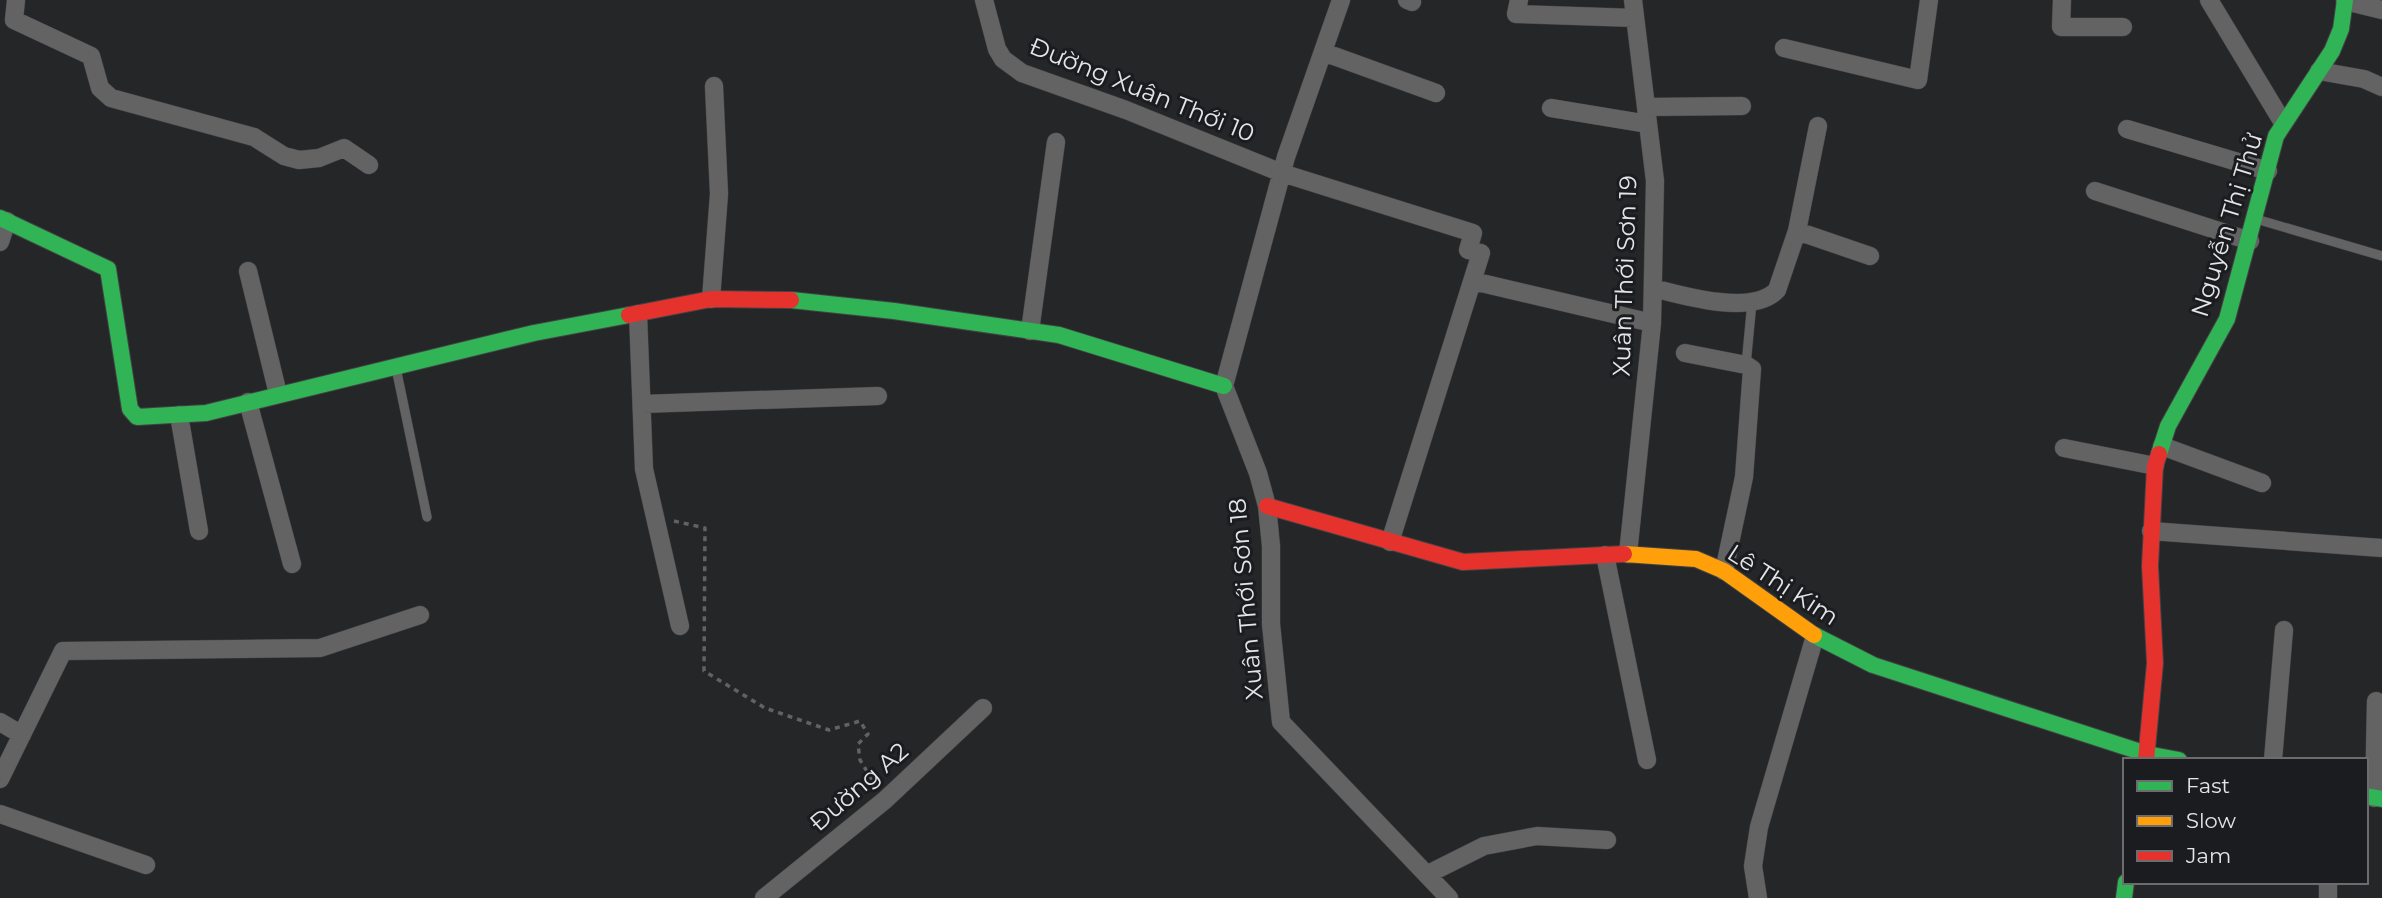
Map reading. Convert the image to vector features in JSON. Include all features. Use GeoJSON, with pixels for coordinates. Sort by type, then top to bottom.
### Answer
{"type":"FeatureCollection","features":[{"type":"Feature","properties":{"kind":"street"},"geometry":{"type":"LineString","coordinates":[[16,0],[14,20],[91,56],[100,88],[111,98],[254,137],[284,156],[299,160],[319,158],[344,148],[369,165]]}},
{"type":"Feature","properties":{"kind":"street","name":"Đường Xuân Thới 10"},"geometry":{"type":"LineString","coordinates":[[984,0],[997,49],[1003,59],[1022,73],[1126,110],[1282,173],[1474,233],[1468,250],[1481,253],[1473,281]]}},
{"type":"Feature","properties":{"kind":"street"},"geometry":{"type":"LineString","coordinates":[[0,242],[4,220],[108,269],[130,409],[137,417],[206,413],[534,333],[711,299],[787,300],[1059,335],[1224,386],[1282,173],[1341,0]]}},
{"type":"Feature","properties":{"kind":"street"},"geometry":{"type":"LineString","coordinates":[[1519,0],[1516,14],[1634,9]]}},
{"type":"Feature","properties":{"kind":"street"},"geometry":{"type":"LineString","coordinates":[[1784,48],[1918,80],[1929,0]]}},
{"type":"Feature","properties":{"kind":"street"},"geometry":{"type":"LineString","coordinates":[[2062,0],[2061,27],[2123,27]]}},
{"type":"Feature","properties":{"kind":"street"},"geometry":{"type":"LineString","coordinates":[[2209,0],[2282,121]]}},
{"type":"Feature","properties":{"kind":"street"},"geometry":{"type":"LineString","coordinates":[[2345,1],[2382,10]]}},
{"type":"Feature","properties":{"kind":"street","name":"Nguyễn Thị Thử"},"geometry":{"type":"LineString","coordinates":[[2146,757],[2153,709],[2155,663],[2151,531],[2155,466],[2168,426],[2227,319],[2282,121],[2319,71],[2338,37],[2345,1]]}},
{"type":"Feature","properties":{"kind":"street","name":"Xuân Thới Sơn 19"},"geometry":{"type":"LineString","coordinates":[[1628,554],[1652,323],[1655,181],[1634,9]]}},
{"type":"Feature","properties":{"kind":"street"},"geometry":{"type":"LineString","coordinates":[[1324,52],[1436,93]]}},
{"type":"Feature","properties":{"kind":"street"},"geometry":{"type":"LineString","coordinates":[[2319,71],[2364,79],[2382,87]]}},
{"type":"Feature","properties":{"kind":"street"},"geometry":{"type":"LineString","coordinates":[[711,299],[719,194],[714,86]]}},
{"type":"Feature","properties":{"kind":"street"},"geometry":{"type":"LineString","coordinates":[[1551,108],[1647,116],[1742,106]]}},
{"type":"Feature","properties":{"kind":"street"},"geometry":{"type":"LineString","coordinates":[[1653,288],[1710,300],[1752,302],[1771,297],[1777,290],[1797,232],[1818,126]]}},
{"type":"Feature","properties":{"kind":"street"},"geometry":{"type":"LineString","coordinates":[[2127,129],[2268,171]]}},
{"type":"Feature","properties":{"kind":"street"},"geometry":{"type":"LineString","coordinates":[[1030,331],[1056,142]]}},
{"type":"Feature","properties":{"kind":"street"},"geometry":{"type":"LineString","coordinates":[[2095,191],[2250,241]]}},
{"type":"Feature","properties":{"kind":"street"},"geometry":{"type":"LineString","coordinates":[[1797,232],[1870,256]]}},
{"type":"Feature","properties":{"kind":"street"},"geometry":{"type":"LineString","coordinates":[[248,271],[278,394]]}},
{"type":"Feature","properties":{"kind":"street"},"geometry":{"type":"LineString","coordinates":[[1391,541],[1473,281],[1652,323]]}},
{"type":"Feature","properties":{"kind":"street"},"geometry":{"type":"LineString","coordinates":[[638,314],[644,469],[680,626]]}},
{"type":"Feature","properties":{"kind":"street"},"geometry":{"type":"LineString","coordinates":[[1685,354],[1746,365],[1752,369],[1744,477],[1724,571]]}},
{"type":"Feature","properties":{"kind":"street","name":"Xuân Thới Sơn 18"},"geometry":{"type":"LineString","coordinates":[[1224,386],[1258,473],[1267,506],[1271,546],[1271,624],[1281,722],[1449,898]]}},
{"type":"Feature","properties":{"kind":"street"},"geometry":{"type":"LineString","coordinates":[[642,404],[878,396]]}},
{"type":"Feature","properties":{"kind":"street"},"geometry":{"type":"LineString","coordinates":[[248,402],[292,564]]}},
{"type":"Feature","properties":{"kind":"street"},"geometry":{"type":"LineString","coordinates":[[179,415],[199,531]]}},
{"type":"Feature","properties":{"kind":"street"},"geometry":{"type":"LineString","coordinates":[[2162,446],[2263,483]]}},
{"type":"Feature","properties":{"kind":"street"},"geometry":{"type":"LineString","coordinates":[[2063,448],[2155,466]]}},
{"type":"Feature","properties":{"kind":"street","name":"Lê Thị Kim"},"geometry":{"type":"LineString","coordinates":[[1267,506],[1463,562],[1628,554],[1696,559],[1724,571],[1815,636],[1873,665],[2146,757]]}},
{"type":"Feature","properties":{"kind":"street"},"geometry":{"type":"LineString","coordinates":[[2151,531],[2382,548]]}},
{"type":"Feature","properties":{"kind":"street"},"geometry":{"type":"LineString","coordinates":[[1605,555],[1647,760]]}},
{"type":"Feature","properties":{"kind":"street"},"geometry":{"type":"LineString","coordinates":[[0,779],[63,651],[320,648],[420,615]]}},
{"type":"Feature","properties":{"kind":"street"},"geometry":{"type":"LineString","coordinates":[[2273,758],[2284,630]]}},
{"type":"Feature","properties":{"kind":"street"},"geometry":{"type":"LineString","coordinates":[[1758,898],[1753,866],[1759,827],[1815,636]]}},
{"type":"Feature","properties":{"kind":"street"},"geometry":{"type":"LineString","coordinates":[[2374,798],[2376,701]]}},
{"type":"Feature","properties":{"kind":"street","name":"Đường A2"},"geometry":{"type":"LineString","coordinates":[[764,898],[885,800],[983,708]]}},
{"type":"Feature","properties":{"kind":"street"},"geometry":{"type":"LineString","coordinates":[[0,722],[22,735]]}},
{"type":"Feature","properties":{"kind":"street"},"geometry":{"type":"LineString","coordinates":[[0,814],[146,865]]}},
{"type":"Feature","properties":{"kind":"street"},"geometry":{"type":"LineString","coordinates":[[1428,874],[1484,846],[1537,836],[1607,840]]}},
{"type":"Feature","properties":{"kind":"lane"},"geometry":{"type":"LineString","coordinates":[[2256,219],[2382,256]]}},
{"type":"Feature","properties":{"kind":"lane"},"geometry":{"type":"LineString","coordinates":[[1746,365],[1752,302]]}},
{"type":"Feature","properties":{"kind":"lane"},"geometry":{"type":"LineString","coordinates":[[396,366],[427,517]]}},
{"type":"Feature","properties":{"kind":"path"},"geometry":{"type":"LineString","coordinates":[[655,517],[705,528],[704,671],[765,708],[829,730],[860,721],[868,734],[858,744],[860,760],[885,800]]}},
{"type":"Feature","properties":{"kind":"traffic: fast"},"geometry":{"type":"LineString","coordinates":[[2159,454],[2168,426],[2227,319],[2276,136],[2332,51],[2341,29],[2345,0]]}},
{"type":"Feature","properties":{"kind":"traffic: fast"},"geometry":{"type":"LineString","coordinates":[[0,218],[108,269],[130,409],[137,417],[206,413],[534,333],[629,315]]}},
{"type":"Feature","properties":{"kind":"traffic: fast"},"geometry":{"type":"LineString","coordinates":[[791,300],[894,311],[1059,335],[1224,386]]}},
{"type":"Feature","properties":{"kind":"traffic: fast"},"geometry":{"type":"LineString","coordinates":[[1814,635],[1873,665],[2147,754],[2168,758]]}},
{"type":"Feature","properties":{"kind":"traffic: fast"},"geometry":{"type":"LineString","coordinates":[[2368,796],[2382,799]]}},
{"type":"Feature","properties":{"kind":"traffic: fast"},"geometry":{"type":"LineString","coordinates":[[2124,898],[2126,884]]}},
{"type":"Feature","properties":{"kind":"traffic: slow"},"geometry":{"type":"LineString","coordinates":[[1624,554],[1696,559],[1724,571],[1814,635]]}},
{"type":"Feature","properties":{"kind":"traffic: jam"},"geometry":{"type":"LineString","coordinates":[[629,315],[711,299],[791,300]]}},
{"type":"Feature","properties":{"kind":"traffic: jam"},"geometry":{"type":"LineString","coordinates":[[2146,758],[2155,663],[2150,566],[2155,466],[2159,454]]}},
{"type":"Feature","properties":{"kind":"traffic: jam"},"geometry":{"type":"LineString","coordinates":[[1267,506],[1463,562],[1624,554]]}}]}
